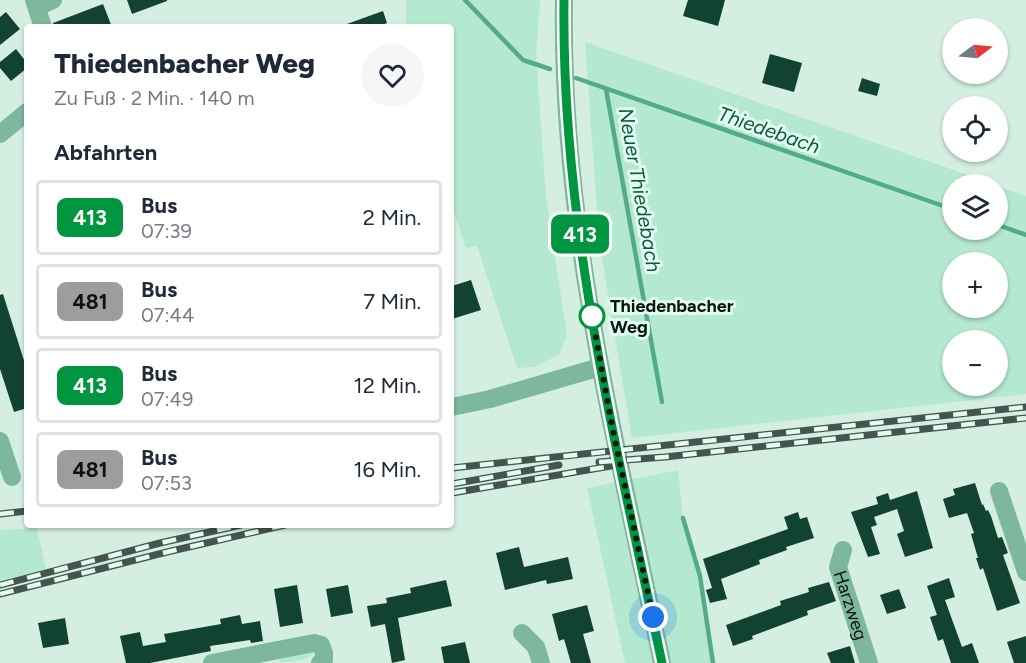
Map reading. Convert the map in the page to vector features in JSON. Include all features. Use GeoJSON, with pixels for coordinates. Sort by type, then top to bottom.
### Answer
{"type":"FeatureCollection","features":[{"type":"Feature","properties":{"kind":"street"},"geometry":{"type":"LineString","coordinates":[[564,0],[568,110],[580,241],[600,367],[662,663]]}},
{"type":"Feature","properties":{"kind":"street"},"geometry":{"type":"LineString","coordinates":[[41,2],[43,24]]}},
{"type":"Feature","properties":{"kind":"street"},"geometry":{"type":"LineString","coordinates":[[0,134],[24,114]]}},
{"type":"Feature","properties":{"kind":"street"},"geometry":{"type":"LineString","coordinates":[[454,407],[490,399],[600,367]]}},
{"type":"Feature","properties":{"kind":"street"},"geometry":{"type":"LineString","coordinates":[[0,441],[13,477]]}},
{"type":"Feature","properties":{"kind":"street"},"geometry":{"type":"LineString","coordinates":[[999,491],[1026,572]]}},
{"type":"Feature","properties":{"kind":"street","name":"Harzweg"},"geometry":{"type":"LineString","coordinates":[[843,550],[838,567],[869,663]]}},
{"type":"Feature","properties":{"kind":"street"},"geometry":{"type":"LineString","coordinates":[[522,633],[537,647],[541,663]]}},
{"type":"Feature","properties":{"kind":"street"},"geometry":{"type":"LineString","coordinates":[[212,663],[314,643],[321,645],[324,653],[324,660],[320,663]]}},
{"type":"Feature","properties":{"kind":"green space"},"geometry":{"type":"Polygon","coordinates":[[[406,0],[540,0],[536,56],[546,197],[567,336],[559,355],[534,367],[517,368],[477,246],[466,248],[454,212],[454,24],[406,24],[406,0]]]}},
{"type":"Feature","properties":{"kind":"green space"},"geometry":{"type":"Polygon","coordinates":[[[585,42],[965,174],[942,174],[942,240],[1008,240],[1008,190],[1026,196],[1026,394],[632,438],[599,240],[585,42]]]}},
{"type":"Feature","properties":{"kind":"green space"},"geometry":{"type":"Polygon","coordinates":[[[678,470],[683,518],[700,576],[713,663],[625,663],[587,488],[678,470]]]}},
{"type":"Feature","properties":{"kind":"green space"},"geometry":{"type":"Polygon","coordinates":[[[37,528],[46,569],[0,581],[0,530],[37,528]]]}},
{"type":"Feature","properties":{"kind":"green space"},"geometry":{"type":"Polygon","coordinates":[[[312,652],[314,654],[302,660],[278,662],[281,658],[312,652]]]}},
{"type":"Feature","properties":{"kind":"building"},"geometry":{"type":"Polygon","coordinates":[[[127,0],[167,0],[167,1],[132,14],[127,0]]]}},
{"type":"Feature","properties":{"kind":"building"},"geometry":{"type":"Polygon","coordinates":[[[688,0],[725,0],[718,26],[683,16],[688,0]]]}},
{"type":"Feature","properties":{"kind":"building"},"geometry":{"type":"Polygon","coordinates":[[[103,4],[111,24],[53,24],[103,4]]]}},
{"type":"Feature","properties":{"kind":"building"},"geometry":{"type":"Polygon","coordinates":[[[383,11],[387,23],[384,24],[347,24],[383,11]]]}},
{"type":"Feature","properties":{"kind":"building"},"geometry":{"type":"Polygon","coordinates":[[[6,12],[20,29],[0,45],[0,17],[6,12]]]}},
{"type":"Feature","properties":{"kind":"building"},"geometry":{"type":"Polygon","coordinates":[[[16,49],[24,59],[24,70],[11,81],[0,68],[0,62],[16,49]]]}},
{"type":"Feature","properties":{"kind":"building"},"geometry":{"type":"Polygon","coordinates":[[[770,54],[802,63],[794,92],[762,83],[770,54]]]}},
{"type":"Feature","properties":{"kind":"building"},"geometry":{"type":"Polygon","coordinates":[[[862,78],[880,84],[877,96],[858,91],[862,78]]]}},
{"type":"Feature","properties":{"kind":"building"},"geometry":{"type":"Polygon","coordinates":[[[471,280],[481,310],[454,318],[454,285],[471,280]]]}},
{"type":"Feature","properties":{"kind":"building"},"geometry":{"type":"Polygon","coordinates":[[[3,294],[24,360],[24,409],[14,412],[0,369],[0,295],[3,294]]]}},
{"type":"Feature","properties":{"kind":"building"},"geometry":{"type":"Polygon","coordinates":[[[975,483],[982,505],[986,511],[988,510],[998,538],[1002,537],[1008,553],[1003,555],[1020,603],[997,611],[983,568],[980,570],[976,558],[978,558],[971,534],[974,533],[967,513],[949,518],[943,499],[955,495],[953,489],[975,483]]]}},
{"type":"Feature","properties":{"kind":"building"},"geometry":{"type":"Polygon","coordinates":[[[917,491],[933,548],[905,557],[897,534],[904,531],[897,509],[874,517],[877,525],[871,527],[880,554],[868,557],[851,512],[878,504],[876,497],[888,493],[890,500],[917,491]]]}},
{"type":"Feature","properties":{"kind":"building"},"geometry":{"type":"Polygon","coordinates":[[[798,512],[800,519],[807,517],[814,538],[786,547],[787,550],[759,560],[760,564],[721,579],[727,599],[710,603],[706,590],[712,588],[703,559],[788,529],[784,517],[798,512]]]}},
{"type":"Feature","properties":{"kind":"building"},"geometry":{"type":"Polygon","coordinates":[[[519,547],[524,567],[568,557],[573,579],[547,584],[546,580],[505,590],[496,553],[519,547]]]}},
{"type":"Feature","properties":{"kind":"building"},"geometry":{"type":"Polygon","coordinates":[[[949,578],[955,597],[945,600],[962,647],[972,643],[979,663],[951,663],[943,639],[938,641],[930,617],[937,615],[927,586],[949,578]]]}},
{"type":"Feature","properties":{"kind":"building"},"geometry":{"type":"Polygon","coordinates":[[[446,580],[452,606],[398,618],[405,660],[392,663],[385,624],[371,627],[367,606],[387,603],[386,598],[411,593],[410,588],[446,580]]]}},
{"type":"Feature","properties":{"kind":"building"},"geometry":{"type":"Polygon","coordinates":[[[829,582],[836,601],[807,611],[808,615],[752,636],[753,639],[733,646],[726,625],[781,605],[780,601],[809,592],[808,588],[829,582]]]}},
{"type":"Feature","properties":{"kind":"building"},"geometry":{"type":"Polygon","coordinates":[[[297,585],[303,623],[280,627],[274,589],[297,585]]]}},
{"type":"Feature","properties":{"kind":"building"},"geometry":{"type":"Polygon","coordinates":[[[348,585],[353,613],[331,617],[326,589],[348,585]]]}},
{"type":"Feature","properties":{"kind":"building"},"geometry":{"type":"Polygon","coordinates":[[[899,589],[906,608],[887,614],[880,595],[899,589]]]}},
{"type":"Feature","properties":{"kind":"building"},"geometry":{"type":"Polygon","coordinates":[[[587,605],[594,631],[583,634],[591,663],[571,663],[564,639],[559,641],[552,614],[587,605]]]}},
{"type":"Feature","properties":{"kind":"building"},"geometry":{"type":"Polygon","coordinates":[[[240,615],[242,624],[260,621],[263,641],[251,643],[250,640],[210,646],[211,651],[150,663],[126,663],[120,636],[140,632],[143,646],[166,642],[164,634],[221,624],[220,619],[240,615]]]}},
{"type":"Feature","properties":{"kind":"building"},"geometry":{"type":"Polygon","coordinates":[[[65,618],[69,644],[43,648],[38,623],[65,618]]]}},
{"type":"Feature","properties":{"kind":"building"},"geometry":{"type":"Polygon","coordinates":[[[1026,636],[1026,663],[1014,663],[1007,642],[1026,636]]]}},
{"type":"Feature","properties":{"kind":"building"},"geometry":{"type":"Polygon","coordinates":[[[465,642],[470,663],[444,663],[441,647],[465,642]]]}},
{"type":"Feature","properties":{"kind":"building"},"geometry":{"type":"Polygon","coordinates":[[[850,646],[855,663],[831,663],[827,653],[850,646]]]}},
{"type":"Feature","properties":{"kind":"waterway","name":"Thiedebach"},"geometry":{"type":"LineString","coordinates":[[465,0],[523,60],[550,69]]}},
{"type":"Feature","properties":{"kind":"waterway","name":"Thiedebach"},"geometry":{"type":"LineString","coordinates":[[576,78],[942,206]]}},
{"type":"Feature","properties":{"kind":"waterway","name":"Neuer Thiedebach"},"geometry":{"type":"LineString","coordinates":[[606,89],[662,402]]}},
{"type":"Feature","properties":{"kind":"waterway","name":"Thiedebach"},"geometry":{"type":"LineString","coordinates":[[1008,229],[1026,235]]}},
{"type":"Feature","properties":{"kind":"waterway"},"geometry":{"type":"LineString","coordinates":[[683,518],[700,576],[713,663]]}},
{"type":"Feature","properties":{"kind":"railway"},"geometry":{"type":"LineString","coordinates":[[454,468],[1026,407]]}},
{"type":"Feature","properties":{"kind":"railway"},"geometry":{"type":"LineString","coordinates":[[599,462],[1026,418]]}},
{"type":"Feature","properties":{"kind":"railway"},"geometry":{"type":"LineString","coordinates":[[454,484],[559,465]]}},
{"type":"Feature","properties":{"kind":"railway"},"geometry":{"type":"LineString","coordinates":[[454,493],[611,466]]}},
{"type":"Feature","properties":{"kind":"railway"},"geometry":{"type":"LineString","coordinates":[[0,514],[24,511]]}},
{"type":"Feature","properties":{"kind":"railway"},"geometry":{"type":"LineString","coordinates":[[0,585],[160,543],[228,528]]}},
{"type":"Feature","properties":{"kind":"railway"},"geometry":{"type":"LineString","coordinates":[[0,594],[272,528]]}},
{"type":"Feature","properties":{"kind":"bus line","name":"413"},"geometry":{"type":"LineString","coordinates":[[564,0],[571,147],[588,296],[600,367],[662,663]]}},
{"type":"Feature","properties":{"kind":"place","name":"Thiedenbacher Weg"},"geometry":{"type":"Point","coordinates":[592,316]}},
{"type":"Feature","properties":{"kind":"route"},"geometry":{"type":"LineString","coordinates":[[592,316],[600,367],[653,617]]}}]}
